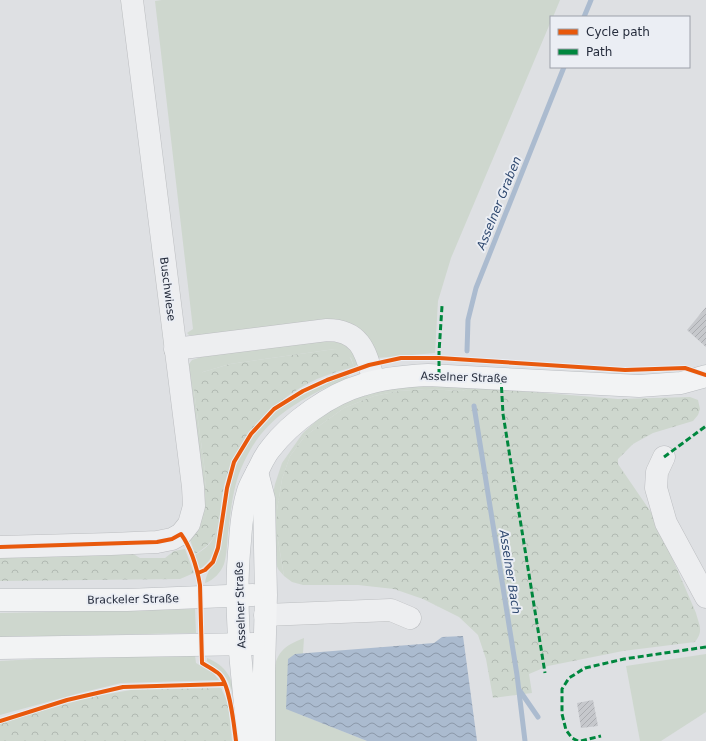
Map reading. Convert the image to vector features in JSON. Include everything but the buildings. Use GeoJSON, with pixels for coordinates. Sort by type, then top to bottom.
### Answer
{"type":"FeatureCollection","features":[{"type":"Feature","properties":{"kind":"main road","name":"Asselner Straße"},"geometry":{"type":"LineString","coordinates":[[249,741],[237,595],[241,523],[248,490],[271,448],[286,431],[329,400],[360,385],[398,377],[428,375],[639,386],[681,383],[706,376]]}},
{"type":"Feature","properties":{"kind":"main road"},"geometry":{"type":"LineString","coordinates":[[257,472],[264,499],[266,605],[264,741]]}},
{"type":"Feature","properties":{"kind":"main road","name":"Brackeler Straße"},"geometry":{"type":"LineString","coordinates":[[0,600],[127,600],[237,595],[266,605]]}},
{"type":"Feature","properties":{"kind":"main road"},"geometry":{"type":"LineString","coordinates":[[0,648],[265,644]]}},
{"type":"Feature","properties":{"kind":"street","name":"Buschwiese"},"geometry":{"type":"LineString","coordinates":[[0,547],[157,542],[172,539],[181,534],[189,524],[194,506],[193,487],[132,0]]}},
{"type":"Feature","properties":{"kind":"street"},"geometry":{"type":"LineString","coordinates":[[175,349],[337,330],[346,333],[357,340],[366,352],[374,382]]}},
{"type":"Feature","properties":{"kind":"street"},"geometry":{"type":"LineString","coordinates":[[664,457],[657,472],[656,488],[666,523],[706,597]]}},
{"type":"Feature","properties":{"kind":"street"},"geometry":{"type":"LineString","coordinates":[[266,605],[391,610],[410,618]]}},
{"type":"Feature","properties":{"kind":"green space"},"geometry":{"type":"Polygon","coordinates":[[[560,0],[553,16],[550,16],[550,23],[451,258],[438,301],[435,353],[377,358],[365,337],[197,337],[187,333],[193,329],[155,1],[560,0]]]}},
{"type":"Feature","properties":{"kind":"green space"},"geometry":{"type":"Polygon","coordinates":[[[312,340],[348,343],[358,364],[354,367],[351,358],[335,349],[230,364],[203,372],[194,390],[206,479],[203,505],[189,364],[192,360],[207,355],[312,340]]]}},
{"type":"Feature","properties":{"kind":"green space"},"geometry":{"type":"Polygon","coordinates":[[[335,349],[343,351],[348,355],[354,367],[322,377],[301,388],[271,409],[258,422],[237,452],[230,468],[224,486],[216,533],[205,547],[195,554],[188,534],[203,505],[206,479],[194,390],[195,379],[203,372],[230,364],[335,349]]]}},
{"type":"Feature","properties":{"kind":"green space"},"geometry":{"type":"Polygon","coordinates":[[[351,373],[346,379],[323,389],[287,410],[276,418],[258,438],[244,462],[237,479],[231,506],[224,564],[217,575],[205,583],[207,575],[219,552],[226,500],[230,483],[247,444],[260,426],[275,412],[312,390],[351,373]]]}},
{"type":"Feature","properties":{"kind":"green space"},"geometry":{"type":"Polygon","coordinates":[[[401,385],[473,387],[462,391],[426,389],[399,391],[374,396],[344,408],[305,436],[290,456],[282,479],[277,510],[277,534],[284,576],[278,569],[273,556],[270,509],[275,484],[282,463],[303,433],[326,412],[349,399],[401,385]]]}},
{"type":"Feature","properties":{"kind":"green space"},"geometry":{"type":"Polygon","coordinates":[[[473,387],[618,399],[690,397],[698,400],[700,409],[698,415],[693,421],[653,433],[633,444],[618,459],[618,464],[655,518],[696,613],[700,631],[695,642],[623,651],[548,666],[529,674],[532,693],[493,698],[486,659],[478,635],[459,617],[423,599],[394,589],[358,585],[303,585],[292,582],[284,576],[277,534],[277,510],[282,479],[290,456],[305,436],[344,408],[374,396],[399,391],[426,389],[462,391],[473,387]]]}},
{"type":"Feature","properties":{"kind":"green space"},"geometry":{"type":"Polygon","coordinates":[[[218,528],[212,556],[200,569],[195,555],[209,544],[218,528]]]}},
{"type":"Feature","properties":{"kind":"green space"},"geometry":{"type":"Polygon","coordinates":[[[185,549],[194,573],[180,579],[0,581],[0,555],[130,552],[140,558],[165,558],[174,551],[185,549]]]}},
{"type":"Feature","properties":{"kind":"green space"},"geometry":{"type":"Polygon","coordinates":[[[195,609],[196,633],[0,637],[0,613],[195,609]]]}},
{"type":"Feature","properties":{"kind":"green space"},"geometry":{"type":"Polygon","coordinates":[[[304,638],[299,714],[367,741],[273,741],[274,668],[278,656],[284,648],[304,638]]]}},
{"type":"Feature","properties":{"kind":"green space"},"geometry":{"type":"Polygon","coordinates":[[[706,654],[706,712],[661,741],[640,741],[626,666],[706,654]]]}},
{"type":"Feature","properties":{"kind":"green space"},"geometry":{"type":"Polygon","coordinates":[[[195,655],[196,663],[213,673],[219,680],[121,683],[0,715],[0,661],[54,658],[195,655]]]}},
{"type":"Feature","properties":{"kind":"green space"},"geometry":{"type":"Polygon","coordinates":[[[207,658],[214,661],[224,669],[233,684],[238,697],[234,697],[225,676],[207,661],[207,658]]]}},
{"type":"Feature","properties":{"kind":"green space"},"geometry":{"type":"Polygon","coordinates":[[[221,688],[228,703],[232,741],[0,741],[0,723],[90,697],[131,690],[221,688]]]}},
{"type":"Feature","properties":{"kind":"water"},"geometry":{"type":"Polygon","coordinates":[[[463,636],[477,741],[367,741],[286,709],[288,659],[295,654],[434,643],[442,637],[463,636]]]}},
{"type":"Feature","properties":{"kind":"waterway","name":"Asselner Graben"},"geometry":{"type":"LineString","coordinates":[[584,16],[591,0]]}},
{"type":"Feature","properties":{"kind":"waterway","name":"Asselner Graben"},"geometry":{"type":"LineString","coordinates":[[467,351],[468,320],[476,288],[564,68]]}},
{"type":"Feature","properties":{"kind":"waterway","name":"Asselner Bach"},"geometry":{"type":"LineString","coordinates":[[474,406],[517,675],[525,741]]}},
{"type":"Feature","properties":{"kind":"waterway"},"geometry":{"type":"LineString","coordinates":[[520,691],[538,717]]}},
{"type":"Feature","properties":{"kind":"marked path"},"geometry":{"type":"LineString","coordinates":[[439,375],[442,306]]}},
{"type":"Feature","properties":{"kind":"marked path"},"geometry":{"type":"LineString","coordinates":[[501,378],[503,414],[545,673]]}},
{"type":"Feature","properties":{"kind":"marked path"},"geometry":{"type":"LineString","coordinates":[[664,457],[706,426]]}},
{"type":"Feature","properties":{"kind":"marked path"},"geometry":{"type":"LineString","coordinates":[[578,741],[572,738],[566,730],[562,714],[562,689],[569,678],[585,668],[624,659],[706,647]]}},
{"type":"Feature","properties":{"kind":"marked path"},"geometry":{"type":"LineString","coordinates":[[581,741],[601,736]]}},
{"type":"Feature","properties":{"kind":"cycle path"},"geometry":{"type":"LineString","coordinates":[[198,573],[205,570],[213,562],[218,548],[227,488],[234,462],[251,434],[274,409],[303,391],[327,380],[369,365],[401,358],[439,358],[625,370],[685,368],[706,375]]}},
{"type":"Feature","properties":{"kind":"cycle path"},"geometry":{"type":"LineString","coordinates":[[0,547],[157,542],[172,539],[181,534],[188,545],[193,558],[200,585],[202,663],[218,673],[226,685],[233,715],[236,741]]}},
{"type":"Feature","properties":{"kind":"cycle path"},"geometry":{"type":"LineString","coordinates":[[0,721],[67,700],[123,687],[224,684]]}}]}
